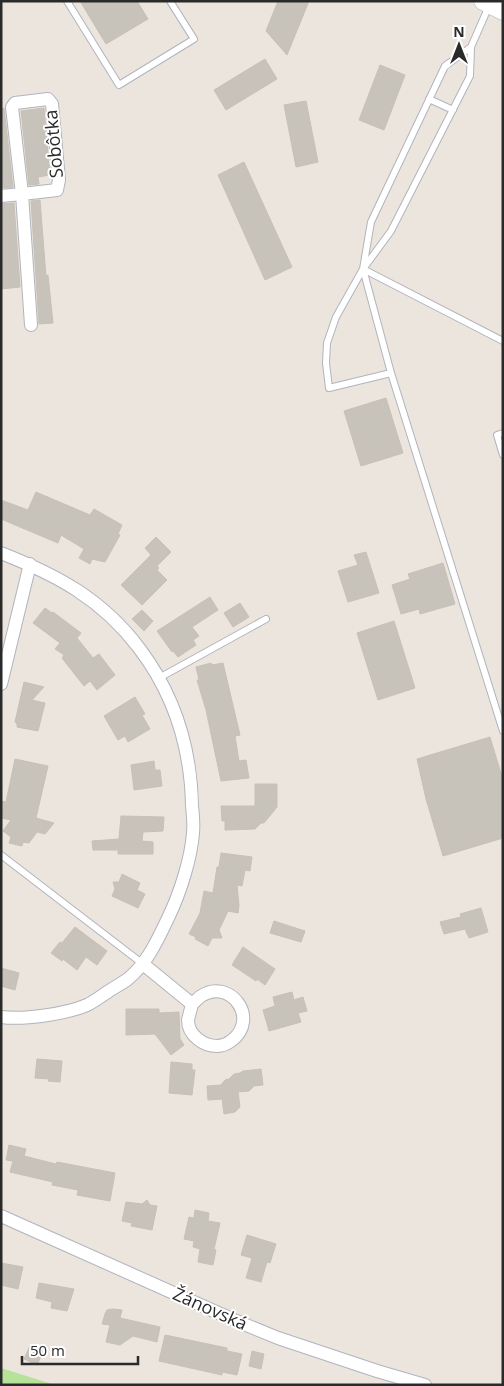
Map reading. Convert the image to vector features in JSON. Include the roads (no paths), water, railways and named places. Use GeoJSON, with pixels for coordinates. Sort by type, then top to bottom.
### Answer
{"type":"FeatureCollection","features":[{"type":"Feature","properties":{"kind":"street","name":"Sobôtka"},"geometry":{"type":"LineString","coordinates":[[1,196],[22,194],[57,190],[59,180],[52,104],[48,99],[15,103],[12,107],[22,194],[31,325]]}},
{"type":"Feature","properties":{"kind":"street"},"geometry":{"type":"LineString","coordinates":[[1,553],[30,564],[70,584],[98,604],[140,648],[159,678],[174,710],[184,741],[192,784],[193,833],[177,898],[155,948],[128,979],[86,1005],[50,1015],[1,1017]]}},
{"type":"Feature","properties":{"kind":"street"},"geometry":{"type":"LineString","coordinates":[[1,684],[30,564]]}},
{"type":"Feature","properties":{"kind":"street"},"geometry":{"type":"LineString","coordinates":[[143,964],[192,1004]]}},
{"type":"Feature","properties":{"kind":"street"},"geometry":{"type":"LineString","coordinates":[[214,991],[230,995],[239,1003],[243,1014],[243,1025],[237,1037],[227,1044],[218,1046],[207,1045],[196,1038],[188,1020],[192,1004],[201,996],[214,991]]}},
{"type":"Feature","properties":{"kind":"street","name":"Žánovská"},"geometry":{"type":"LineString","coordinates":[[1,1216],[278,1338],[377,1372],[425,1385]]}},
{"type":"Feature","properties":{"kind":"lane"},"geometry":{"type":"LineString","coordinates":[[67,1],[119,85],[194,40],[170,1]]}},
{"type":"Feature","properties":{"kind":"lane"},"geometry":{"type":"LineString","coordinates":[[391,373],[329,388],[326,363],[327,343],[336,317],[363,269],[391,231],[470,76],[471,47],[492,5]]}},
{"type":"Feature","properties":{"kind":"lane"},"geometry":{"type":"LineString","coordinates":[[471,47],[445,66],[371,222],[363,269],[391,373],[503,731]]}},
{"type":"Feature","properties":{"kind":"lane"},"geometry":{"type":"LineString","coordinates":[[429,100],[452,110]]}},
{"type":"Feature","properties":{"kind":"lane"},"geometry":{"type":"LineString","coordinates":[[363,269],[503,341]]}},
{"type":"Feature","properties":{"kind":"lane"},"geometry":{"type":"LineString","coordinates":[[503,434],[497,435],[503,455]]}},
{"type":"Feature","properties":{"kind":"lane"},"geometry":{"type":"LineString","coordinates":[[159,678],[266,619]]}},
{"type":"Feature","properties":{"kind":"lane"},"geometry":{"type":"LineString","coordinates":[[1,855],[143,964]]}}]}
